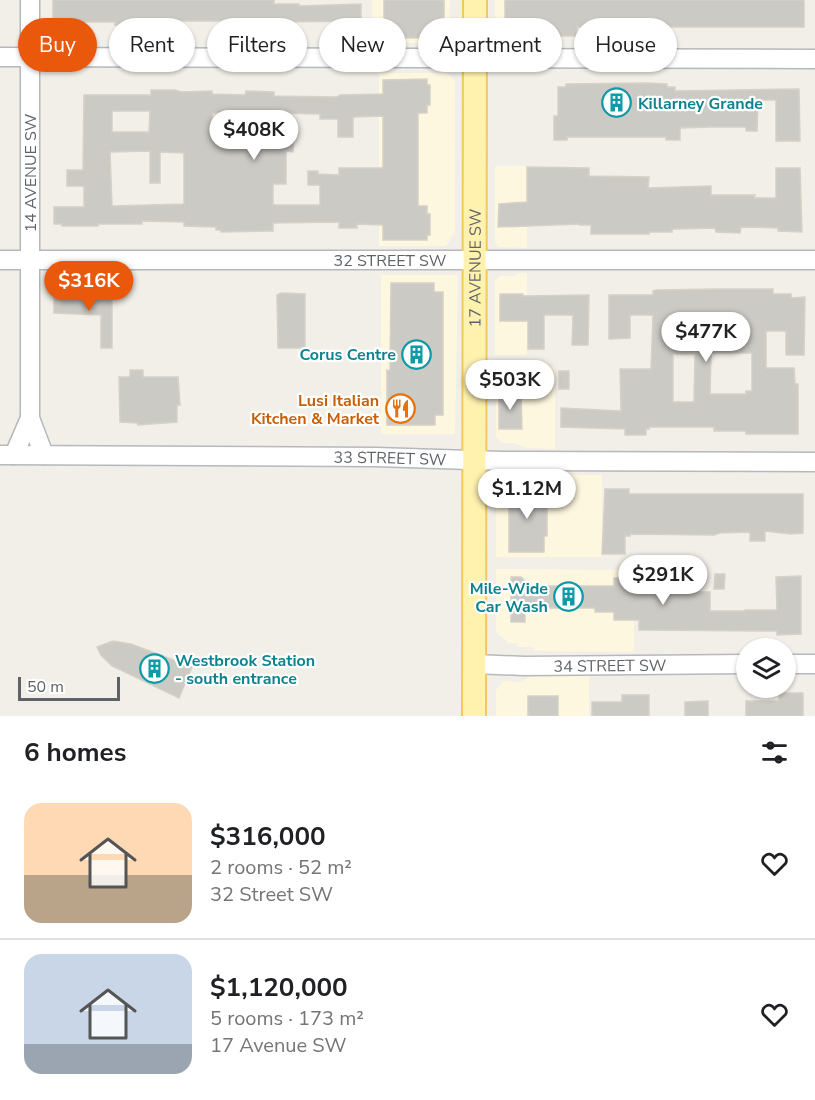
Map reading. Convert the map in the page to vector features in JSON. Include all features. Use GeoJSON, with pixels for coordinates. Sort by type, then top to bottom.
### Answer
{"type":"FeatureCollection","features":[{"type":"Feature","properties":{"kind":"main road","name":"17 AVENUE SW"},"geometry":{"type":"LineString","coordinates":[[475,0],[475,18]]}},
{"type":"Feature","properties":{"kind":"main road","name":"17 AVENUE SW"},"geometry":{"type":"LineString","coordinates":[[474,716],[475,72]]}},
{"type":"Feature","properties":{"kind":"street","name":"14 AVENUE SW"},"geometry":{"type":"LineString","coordinates":[[30,0],[30,18]]}},
{"type":"Feature","properties":{"kind":"street"},"geometry":{"type":"LineString","coordinates":[[0,57],[18,57]]}},
{"type":"Feature","properties":{"kind":"street"},"geometry":{"type":"LineString","coordinates":[[97,57],[418,58]]}},
{"type":"Feature","properties":{"kind":"street"},"geometry":{"type":"LineString","coordinates":[[562,58],[815,58]]}},
{"type":"Feature","properties":{"kind":"street","name":"14 AVENUE SW"},"geometry":{"type":"LineString","coordinates":[[30,72],[30,418],[44,455]]}},
{"type":"Feature","properties":{"kind":"street","name":"32 STREET SW"},"geometry":{"type":"LineString","coordinates":[[0,260],[815,260]]}},
{"type":"Feature","properties":{"kind":"street","name":"14 AVENUE SW"},"geometry":{"type":"LineString","coordinates":[[7,455],[30,418]]}},
{"type":"Feature","properties":{"kind":"street","name":"33 STREET SW"},"geometry":{"type":"LineString","coordinates":[[7,455],[815,462]]}},
{"type":"Feature","properties":{"kind":"street","name":"34 STREET SW"},"geometry":{"type":"LineString","coordinates":[[474,664],[524,666],[736,664]]}},
{"type":"Feature","properties":{"kind":"street"},"geometry":{"type":"LineString","coordinates":[[796,664],[815,664]]}},
{"type":"Feature","properties":{"kind":"shaded area"},"geometry":{"type":"Polygon","coordinates":[[[372,0],[450,0],[450,18],[418,18],[418,43],[406,43],[406,18],[372,18],[372,0]]]}},
{"type":"Feature","properties":{"kind":"shaded area"},"geometry":{"type":"Polygon","coordinates":[[[495,0],[527,0],[527,18],[495,18],[495,0]]]}},
{"type":"Feature","properties":{"kind":"shaded area"},"geometry":{"type":"Polygon","coordinates":[[[379,73],[447,73],[455,81],[455,232],[446,246],[379,246],[379,73]]]}},
{"type":"Feature","properties":{"kind":"shaded area"},"geometry":{"type":"Polygon","coordinates":[[[495,166],[527,166],[527,248],[499,247],[495,242],[495,166]]]}},
{"type":"Feature","properties":{"kind":"shaded area"},"geometry":{"type":"Polygon","coordinates":[[[518,273],[527,273],[527,355],[495,355],[495,281],[500,276],[513,276],[518,273]]]}},
{"type":"Feature","properties":{"kind":"shaded area","name":"Corus Centre"},"geometry":{"type":"Polygon","coordinates":[[[381,275],[458,275],[455,434],[381,434],[381,275]]]}},
{"type":"Feature","properties":{"kind":"shaded area"},"geometry":{"type":"Polygon","coordinates":[[[496,367],[555,367],[555,449],[526,448],[515,443],[502,443],[496,437],[496,367]]]}},
{"type":"Feature","properties":{"kind":"shaded area"},"geometry":{"type":"Polygon","coordinates":[[[527,475],[602,475],[602,557],[496,557],[496,488],[503,481],[520,481],[527,475]]]}},
{"type":"Feature","properties":{"kind":"shaded area"},"geometry":{"type":"Polygon","coordinates":[[[496,569],[634,570],[634,652],[536,651],[532,647],[517,647],[517,643],[509,643],[496,632],[496,569]]]}},
{"type":"Feature","properties":{"kind":"shaded area"},"geometry":{"type":"Polygon","coordinates":[[[530,676],[589,676],[589,716],[496,716],[496,690],[504,681],[522,682],[530,676]]]}},
{"type":"Feature","properties":{"kind":"building"},"geometry":{"type":"Polygon","coordinates":[[[53,0],[274,0],[274,4],[299,4],[299,6],[361,4],[361,18],[319,18],[319,21],[307,22],[307,18],[207,18],[207,21],[195,21],[195,18],[109,18],[109,22],[97,22],[97,18],[53,18],[53,0]]]}},
{"type":"Feature","properties":{"kind":"building"},"geometry":{"type":"Polygon","coordinates":[[[384,0],[444,0],[444,18],[418,18],[418,38],[406,38],[406,18],[384,18],[384,0]]]}},
{"type":"Feature","properties":{"kind":"building"},"geometry":{"type":"Polygon","coordinates":[[[505,0],[804,0],[804,27],[677,27],[677,18],[574,18],[574,36],[562,36],[562,18],[505,18],[505,0]]]}},
{"type":"Feature","properties":{"kind":"building"},"geometry":{"type":"Polygon","coordinates":[[[427,79],[427,85],[430,85],[430,105],[427,105],[427,113],[418,113],[418,206],[427,206],[427,214],[430,214],[430,235],[427,235],[427,240],[383,240],[383,225],[357,224],[357,228],[339,228],[339,222],[273,223],[273,231],[221,232],[221,230],[216,230],[216,227],[184,226],[184,222],[142,221],[142,224],[98,224],[98,226],[54,224],[54,207],[84,207],[84,186],[67,186],[67,170],[83,170],[84,95],[151,95],[151,90],[175,90],[181,92],[212,91],[212,94],[245,95],[246,91],[274,92],[274,96],[337,97],[340,95],[383,94],[383,80],[427,79]],[[112,111],[112,132],[149,132],[150,111],[112,111]],[[212,113],[212,135],[245,135],[245,113],[212,113]],[[274,113],[274,136],[294,136],[293,152],[286,151],[286,184],[273,184],[273,205],[320,205],[320,185],[308,185],[308,171],[339,175],[339,168],[383,168],[383,116],[353,117],[353,137],[338,137],[338,119],[320,119],[320,114],[274,113]],[[150,151],[110,152],[112,206],[184,204],[184,153],[160,152],[160,183],[150,183],[150,151]]]}},
{"type":"Feature","properties":{"kind":"building"},"geometry":{"type":"Polygon","coordinates":[[[566,84],[667,84],[667,87],[675,87],[675,91],[799,89],[800,141],[776,141],[776,100],[758,100],[757,131],[746,131],[746,127],[680,128],[680,140],[666,140],[666,137],[567,137],[567,140],[554,140],[554,116],[558,116],[558,87],[566,87],[566,84]]]}},
{"type":"Feature","properties":{"kind":"building"},"geometry":{"type":"Polygon","coordinates":[[[527,167],[589,168],[589,176],[649,177],[648,188],[711,186],[711,195],[755,195],[754,198],[776,198],[776,168],[800,168],[802,232],[778,231],[778,228],[741,227],[740,233],[716,232],[715,228],[672,229],[672,232],[649,232],[649,234],[591,234],[591,225],[580,224],[498,227],[499,204],[527,202],[527,167]]]}},
{"type":"Feature","properties":{"kind":"building","name":"Corus Centre"},"geometry":{"type":"Polygon","coordinates":[[[391,283],[434,283],[434,292],[443,292],[443,415],[435,415],[435,425],[387,425],[391,283]]]}},
{"type":"Feature","properties":{"kind":"building"},"geometry":{"type":"Polygon","coordinates":[[[773,289],[773,294],[791,294],[791,298],[805,297],[804,355],[786,355],[786,331],[766,331],[766,368],[794,368],[795,384],[798,384],[798,434],[746,434],[746,431],[714,431],[714,427],[649,427],[646,429],[646,435],[625,435],[625,429],[561,427],[561,408],[621,411],[620,369],[651,369],[653,315],[630,315],[630,338],[609,339],[609,295],[653,295],[653,291],[773,289]],[[711,353],[710,394],[746,394],[746,391],[752,391],[752,353],[711,353]],[[673,354],[673,402],[694,402],[695,354],[673,354]]]}},
{"type":"Feature","properties":{"kind":"building"},"geometry":{"type":"Polygon","coordinates":[[[281,293],[305,294],[305,348],[278,348],[277,295],[281,293]]]}},
{"type":"Feature","properties":{"kind":"building"},"geometry":{"type":"Polygon","coordinates":[[[500,294],[589,295],[588,345],[572,345],[573,315],[544,315],[544,349],[528,349],[528,321],[500,321],[500,294]]]}},
{"type":"Feature","properties":{"kind":"building"},"geometry":{"type":"Polygon","coordinates":[[[54,296],[112,297],[112,348],[101,348],[101,315],[54,313],[54,296]]]}},
{"type":"Feature","properties":{"kind":"building"},"geometry":{"type":"Polygon","coordinates":[[[130,370],[143,370],[143,377],[178,377],[180,405],[177,405],[177,422],[138,425],[138,423],[120,422],[119,377],[130,377],[130,370]]]}},
{"type":"Feature","properties":{"kind":"building"},"geometry":{"type":"Polygon","coordinates":[[[559,371],[569,371],[569,389],[559,389],[559,371]]]}},
{"type":"Feature","properties":{"kind":"building"},"geometry":{"type":"Polygon","coordinates":[[[499,393],[521,393],[522,429],[499,429],[499,393]]]}},
{"type":"Feature","properties":{"kind":"building"},"geometry":{"type":"Polygon","coordinates":[[[509,489],[544,489],[544,500],[547,500],[547,536],[544,536],[544,552],[509,552],[509,489]]]}},
{"type":"Feature","properties":{"kind":"building"},"geometry":{"type":"Polygon","coordinates":[[[605,489],[629,489],[629,494],[803,494],[803,533],[765,531],[765,541],[750,541],[750,532],[714,535],[630,534],[630,536],[625,536],[625,554],[602,554],[605,489]]]}},
{"type":"Feature","properties":{"kind":"building"},"geometry":{"type":"Polygon","coordinates":[[[715,574],[725,574],[724,589],[714,589],[715,574]]]}},
{"type":"Feature","properties":{"kind":"building"},"geometry":{"type":"Polygon","coordinates":[[[801,576],[801,634],[777,635],[777,631],[639,630],[639,620],[614,620],[614,612],[595,612],[595,608],[525,608],[525,622],[511,622],[511,577],[521,577],[530,586],[614,586],[614,578],[648,578],[648,592],[710,592],[710,611],[745,611],[777,610],[776,577],[801,576]]]}},
{"type":"Feature","properties":{"kind":"building","name":"Westbrook Station - south entrance"},"geometry":{"type":"Polygon","coordinates":[[[113,641],[131,644],[192,667],[179,698],[112,666],[101,655],[97,647],[113,641]]]}},
{"type":"Feature","properties":{"kind":"building"},"geometry":{"type":"Polygon","coordinates":[[[796,693],[803,693],[803,716],[746,716],[746,701],[779,701],[779,698],[796,698],[796,693]]]}},
{"type":"Feature","properties":{"kind":"building"},"geometry":{"type":"Polygon","coordinates":[[[622,695],[649,695],[649,716],[592,716],[592,702],[622,702],[622,695]]]}},
{"type":"Feature","properties":{"kind":"building"},"geometry":{"type":"Polygon","coordinates":[[[528,696],[558,696],[558,716],[528,716],[528,696]]]}},
{"type":"Feature","properties":{"kind":"building"},"geometry":{"type":"Polygon","coordinates":[[[708,701],[708,716],[685,716],[685,702],[708,701]]]}},
{"type":"Feature","properties":{"kind":"place","name":"Killarney Grande"},"geometry":{"type":"Point","coordinates":[617,103]}},
{"type":"Feature","properties":{"kind":"place","name":"Corus Centre"},"geometry":{"type":"Point","coordinates":[417,354]}},
{"type":"Feature","properties":{"kind":"place","name":"Lusi Italian Kitchen & Market"},"geometry":{"type":"Point","coordinates":[400,409]}},
{"type":"Feature","properties":{"kind":"place","name":"Mile-Wide Car Wash"},"geometry":{"type":"Point","coordinates":[569,597]}},
{"type":"Feature","properties":{"kind":"place","name":"Westbrook Station - south entrance"},"geometry":{"type":"Point","coordinates":[154,669]}}]}
